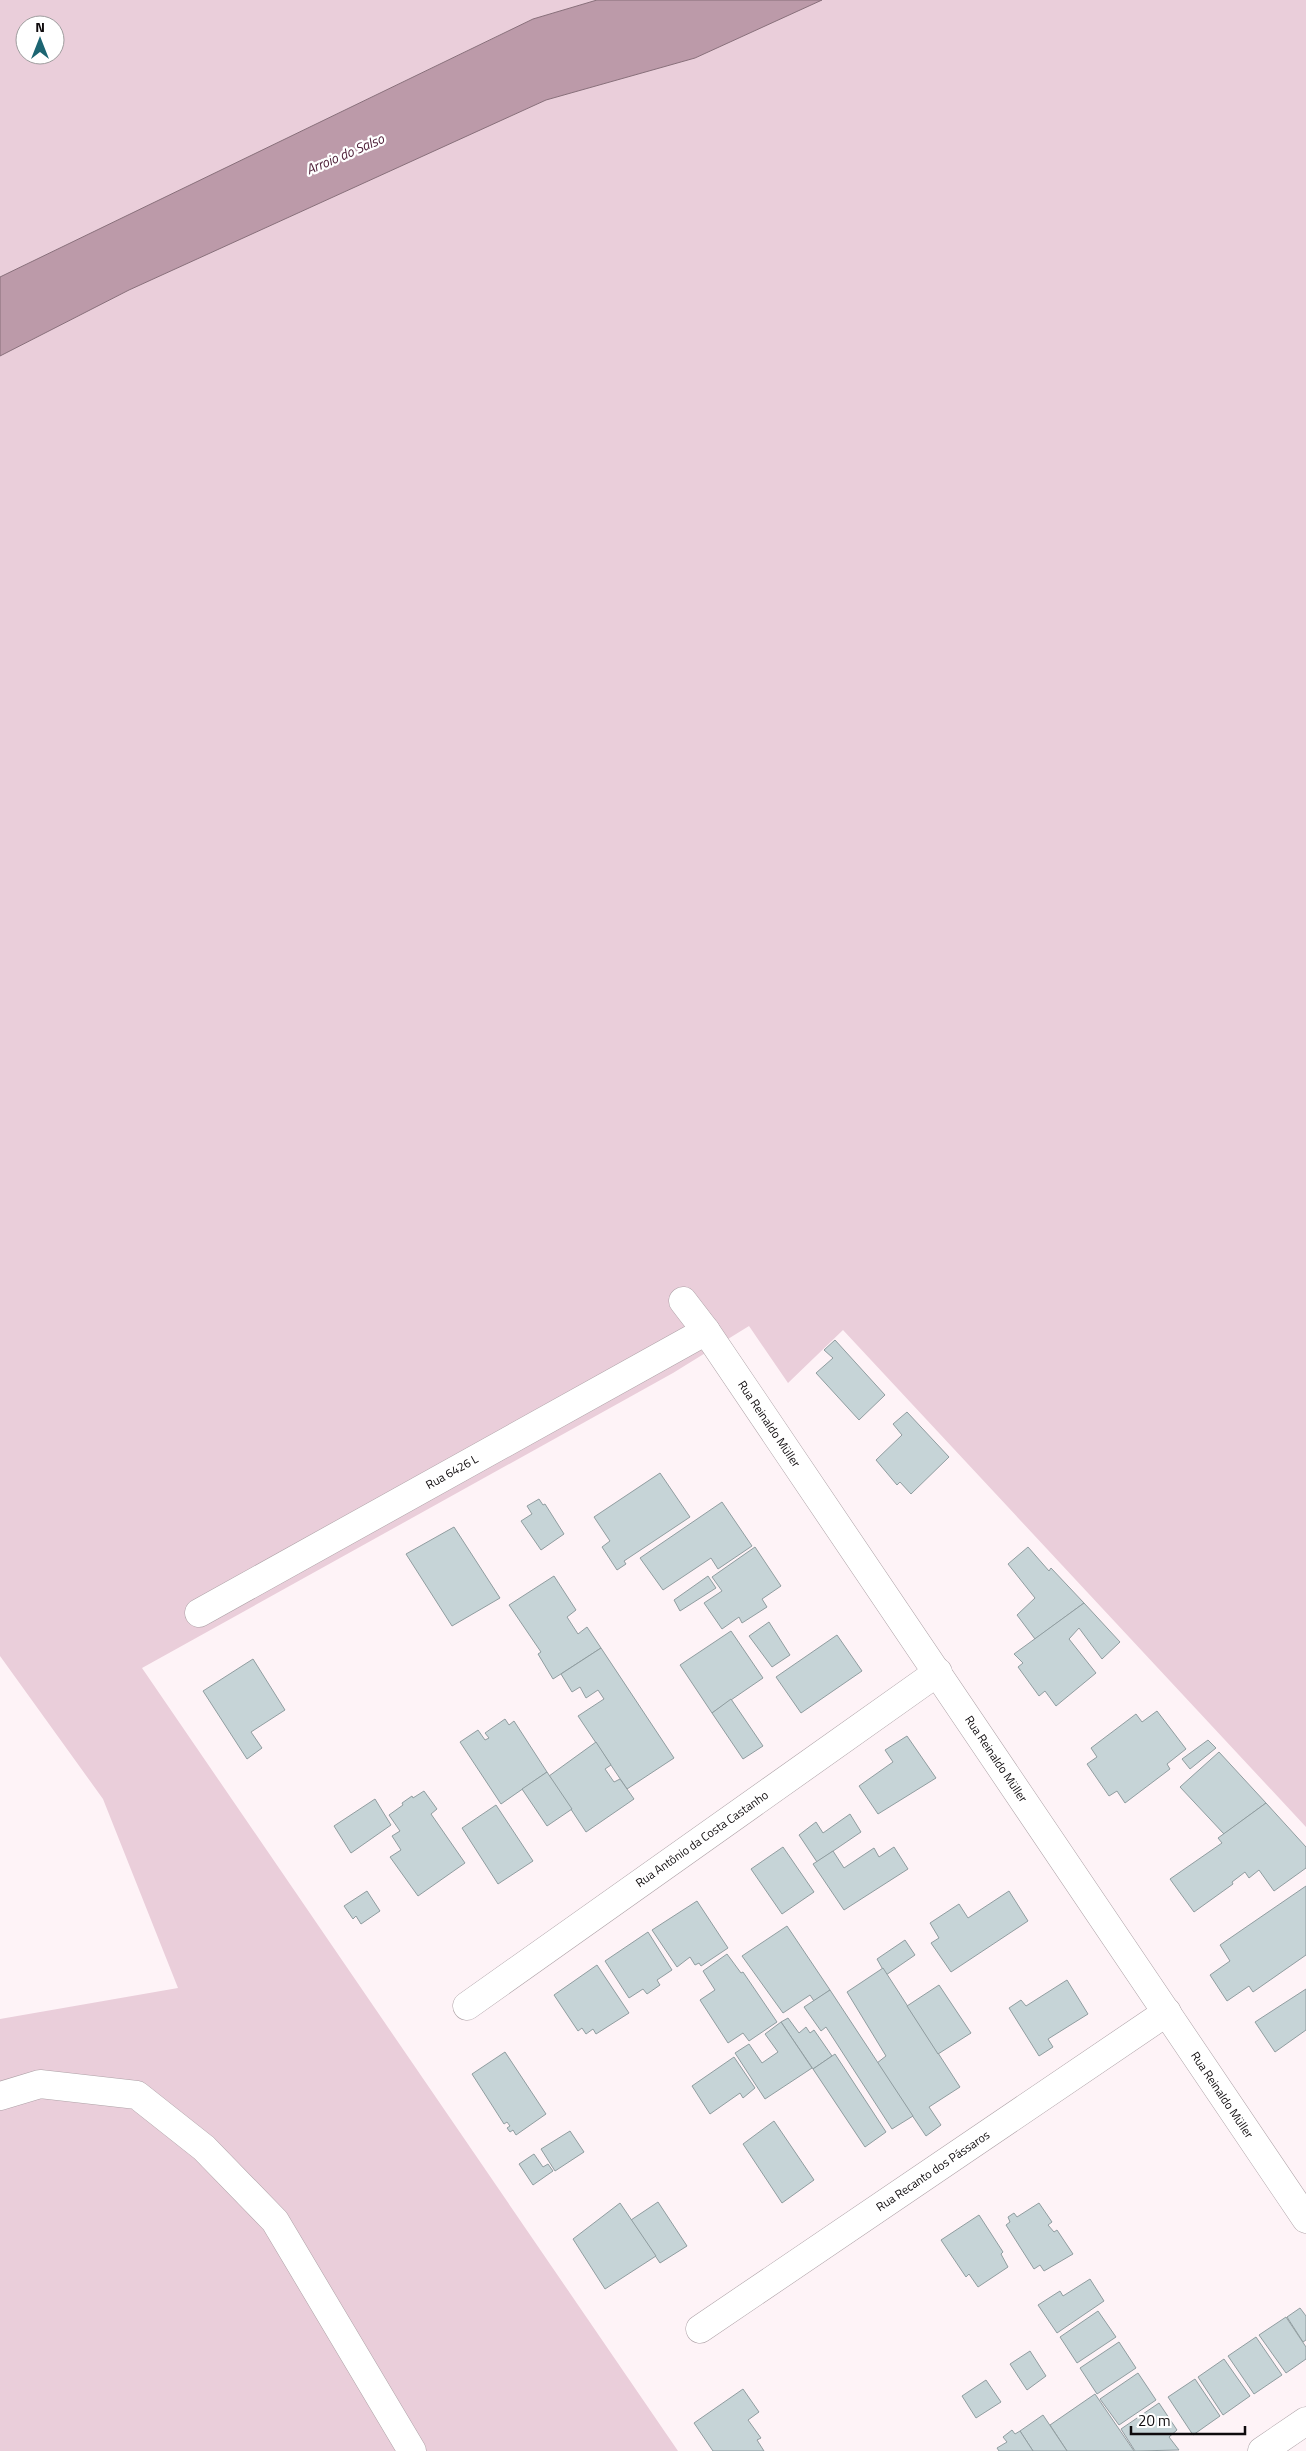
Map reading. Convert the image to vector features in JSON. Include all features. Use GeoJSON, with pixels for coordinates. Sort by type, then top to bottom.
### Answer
{"type":"FeatureCollection","features":[{"type":"Feature","properties":{"kind":"street","name":"Rua Reinaldo Müller"},"geometry":{"type":"LineString","coordinates":[[683,1301],[706,1331],[938,1672],[1306,2219]]}},
{"type":"Feature","properties":{"kind":"street","name":"Rua 6426 L"},"geometry":{"type":"LineString","coordinates":[[199,1613],[706,1331]]}},
{"type":"Feature","properties":{"kind":"street","name":"Rua Antônio da Costa Castanho"},"geometry":{"type":"LineString","coordinates":[[467,2006],[938,1672]]}},
{"type":"Feature","properties":{"kind":"street","name":"Rua Recanto dos Pássaros"},"geometry":{"type":"LineString","coordinates":[[700,2329],[1166,2012]]}},
{"type":"Feature","properties":{"kind":"street"},"geometry":{"type":"LineString","coordinates":[[0,2096],[40,2084],[137,2095],[204,2148],[274,2221],[412,2451]]}},
{"type":"Feature","properties":{"kind":"street"},"geometry":{"type":"LineString","coordinates":[[1262,2451],[1306,2421]]}},
{"type":"Feature","properties":{"kind":"shaded area"},"geometry":{"type":"Polygon","coordinates":[[[0,0],[597,0],[533,19],[0,277],[0,0]]]}},
{"type":"Feature","properties":{"kind":"shaded area"},"geometry":{"type":"Polygon","coordinates":[[[822,0],[1306,0],[1306,1827],[843,1330],[788,1383],[749,1326],[673,1373],[142,1668],[678,2451],[0,2451],[0,2019],[178,1988],[103,1799],[0,1656],[0,356],[129,290],[546,100],[695,58],[822,0]]]}},
{"type":"Feature","properties":{"kind":"water","name":"Arroio do Salso"},"geometry":{"type":"Polygon","coordinates":[[[597,0],[822,0],[695,58],[546,100],[129,290],[0,356],[0,277],[533,19],[597,0]]]}},
{"type":"Feature","properties":{"kind":"building"},"geometry":{"type":"Polygon","coordinates":[[[835,1340],[885,1395],[859,1420],[816,1373],[833,1358],[824,1350],[835,1340]]]}},
{"type":"Feature","properties":{"kind":"building"},"geometry":{"type":"Polygon","coordinates":[[[907,1412],[949,1457],[911,1494],[900,1482],[897,1485],[876,1460],[902,1435],[893,1424],[907,1412]]]}},
{"type":"Feature","properties":{"kind":"building"},"geometry":{"type":"Polygon","coordinates":[[[660,1473],[690,1517],[624,1561],[626,1564],[617,1570],[602,1547],[610,1541],[594,1517],[660,1473]]]}},
{"type":"Feature","properties":{"kind":"building"},"geometry":{"type":"Polygon","coordinates":[[[539,1499],[543,1505],[545,1504],[564,1534],[541,1550],[521,1521],[532,1514],[527,1506],[539,1499]]]}},
{"type":"Feature","properties":{"kind":"building"},"geometry":{"type":"Polygon","coordinates":[[[722,1502],[752,1546],[718,1569],[711,1558],[663,1590],[640,1558],[722,1502]]]}},
{"type":"Feature","properties":{"kind":"building"},"geometry":{"type":"Polygon","coordinates":[[[454,1527],[500,1598],[452,1626],[406,1554],[454,1527]]]}},
{"type":"Feature","properties":{"kind":"building"},"geometry":{"type":"Polygon","coordinates":[[[755,1547],[781,1586],[762,1599],[767,1607],[742,1623],[739,1617],[722,1629],[704,1603],[722,1591],[712,1577],[755,1547]]]}},
{"type":"Feature","properties":{"kind":"building"},"geometry":{"type":"Polygon","coordinates":[[[1028,1547],[1049,1571],[1051,1568],[1084,1603],[1035,1639],[1017,1615],[1035,1598],[1008,1564],[1028,1547]]]}},
{"type":"Feature","properties":{"kind":"building"},"geometry":{"type":"Polygon","coordinates":[[[554,1576],[576,1610],[567,1617],[578,1634],[587,1627],[601,1648],[553,1679],[538,1654],[541,1652],[509,1605],[554,1576]]]}},
{"type":"Feature","properties":{"kind":"building"},"geometry":{"type":"Polygon","coordinates":[[[708,1576],[716,1588],[680,1611],[674,1600],[708,1576]]]}},
{"type":"Feature","properties":{"kind":"building"},"geometry":{"type":"Polygon","coordinates":[[[1084,1603],[1120,1642],[1102,1659],[1079,1628],[1069,1639],[1096,1673],[1056,1706],[1045,1691],[1039,1696],[1018,1667],[1023,1663],[1014,1654],[1084,1603]]]}},
{"type":"Feature","properties":{"kind":"building"},"geometry":{"type":"Polygon","coordinates":[[[769,1622],[790,1655],[772,1667],[749,1636],[769,1622]]]}},
{"type":"Feature","properties":{"kind":"building"},"geometry":{"type":"Polygon","coordinates":[[[731,1631],[763,1678],[712,1713],[680,1665],[731,1631]]]}},
{"type":"Feature","properties":{"kind":"building"},"geometry":{"type":"Polygon","coordinates":[[[837,1635],[862,1671],[801,1713],[776,1677],[837,1635]]]}},
{"type":"Feature","properties":{"kind":"building"},"geometry":{"type":"Polygon","coordinates":[[[601,1648],[674,1758],[627,1789],[578,1716],[604,1699],[598,1690],[586,1698],[580,1687],[572,1692],[561,1674],[601,1648]]]}},
{"type":"Feature","properties":{"kind":"building"},"geometry":{"type":"Polygon","coordinates":[[[253,1659],[285,1710],[251,1732],[262,1748],[247,1759],[203,1691],[253,1659]]]}},
{"type":"Feature","properties":{"kind":"building"},"geometry":{"type":"Polygon","coordinates":[[[731,1699],[763,1746],[743,1759],[712,1713],[731,1699]]]}},
{"type":"Feature","properties":{"kind":"building"},"geometry":{"type":"Polygon","coordinates":[[[1157,1711],[1186,1749],[1167,1764],[1170,1769],[1125,1803],[1117,1791],[1109,1796],[1087,1764],[1097,1757],[1091,1748],[1136,1714],[1142,1722],[1157,1711]]]}},
{"type":"Feature","properties":{"kind":"building"},"geometry":{"type":"Polygon","coordinates":[[[505,1719],[509,1725],[514,1721],[547,1772],[501,1804],[460,1742],[478,1730],[485,1740],[489,1738],[485,1733],[505,1719]]]}},
{"type":"Feature","properties":{"kind":"building"},"geometry":{"type":"Polygon","coordinates":[[[907,1736],[936,1778],[878,1814],[859,1786],[893,1762],[885,1750],[907,1736]]]}},
{"type":"Feature","properties":{"kind":"building"},"geometry":{"type":"Polygon","coordinates":[[[1208,1740],[1216,1748],[1190,1769],[1182,1759],[1208,1740]]]}},
{"type":"Feature","properties":{"kind":"building"},"geometry":{"type":"Polygon","coordinates":[[[596,1742],[611,1765],[605,1769],[614,1782],[620,1779],[634,1799],[586,1832],[549,1776],[596,1742]]]}},
{"type":"Feature","properties":{"kind":"building"},"geometry":{"type":"Polygon","coordinates":[[[1219,1752],[1266,1803],[1224,1834],[1180,1787],[1219,1752]]]}},
{"type":"Feature","properties":{"kind":"building"},"geometry":{"type":"Polygon","coordinates":[[[547,1772],[572,1809],[547,1826],[522,1789],[547,1772]]]}},
{"type":"Feature","properties":{"kind":"building"},"geometry":{"type":"Polygon","coordinates":[[[424,1791],[437,1809],[431,1814],[465,1863],[418,1896],[390,1857],[401,1850],[392,1836],[400,1831],[389,1815],[412,1796],[413,1798],[424,1791]]]}},
{"type":"Feature","properties":{"kind":"building"},"geometry":{"type":"Polygon","coordinates":[[[375,1799],[391,1825],[351,1853],[334,1826],[375,1799]]]}},
{"type":"Feature","properties":{"kind":"building"},"geometry":{"type":"Polygon","coordinates":[[[1266,1803],[1306,1847],[1306,1868],[1274,1891],[1259,1870],[1249,1878],[1245,1872],[1232,1882],[1233,1884],[1194,1912],[1170,1879],[1222,1843],[1218,1838],[1266,1803]]]}},
{"type":"Feature","properties":{"kind":"building"},"geometry":{"type":"Polygon","coordinates":[[[496,1805],[533,1861],[498,1884],[462,1828],[496,1805]]]}},
{"type":"Feature","properties":{"kind":"building"},"geometry":{"type":"Polygon","coordinates":[[[850,1814],[861,1832],[817,1862],[799,1835],[816,1822],[823,1833],[850,1814]]]}},
{"type":"Feature","properties":{"kind":"building"},"geometry":{"type":"Polygon","coordinates":[[[783,1847],[814,1892],[782,1914],[751,1869],[783,1847]]]}},
{"type":"Feature","properties":{"kind":"building"},"geometry":{"type":"Polygon","coordinates":[[[894,1847],[908,1869],[844,1910],[813,1864],[833,1851],[844,1868],[874,1848],[879,1857],[894,1847]]]}},
{"type":"Feature","properties":{"kind":"building"},"geometry":{"type":"Polygon","coordinates":[[[1306,1886],[1306,1955],[1253,1992],[1249,1986],[1227,2001],[1210,1975],[1230,1961],[1220,1945],[1306,1886]]]}},
{"type":"Feature","properties":{"kind":"building"},"geometry":{"type":"Polygon","coordinates":[[[367,1891],[380,1911],[361,1924],[356,1916],[353,1919],[344,1906],[367,1891]]]}},
{"type":"Feature","properties":{"kind":"building"},"geometry":{"type":"Polygon","coordinates":[[[1009,1891],[1028,1921],[951,1972],[931,1943],[939,1938],[930,1923],[959,1904],[968,1918],[1009,1891]]]}},
{"type":"Feature","properties":{"kind":"building"},"geometry":{"type":"Polygon","coordinates":[[[697,1901],[728,1948],[701,1966],[699,1963],[695,1965],[690,1957],[677,1967],[652,1930],[697,1901]]]}},
{"type":"Feature","properties":{"kind":"building"},"geometry":{"type":"Polygon","coordinates":[[[787,1926],[830,1990],[814,2001],[810,1995],[783,2013],[742,1956],[787,1926]]]}},
{"type":"Feature","properties":{"kind":"building"},"geometry":{"type":"Polygon","coordinates":[[[648,1932],[672,1970],[657,1980],[660,1985],[647,1994],[643,1989],[629,1998],[605,1961],[648,1932]]]}},
{"type":"Feature","properties":{"kind":"building"},"geometry":{"type":"Polygon","coordinates":[[[905,1940],[915,1955],[886,1975],[877,1959],[905,1940]]]}},
{"type":"Feature","properties":{"kind":"building"},"geometry":{"type":"Polygon","coordinates":[[[727,1954],[741,1973],[743,1972],[777,2022],[749,2041],[743,2033],[728,2043],[700,2000],[715,1990],[703,1971],[727,1954]]]}},
{"type":"Feature","properties":{"kind":"building"},"geometry":{"type":"Polygon","coordinates":[[[597,1965],[629,2013],[596,2034],[593,2029],[586,2034],[582,2028],[578,2031],[554,1995],[597,1965]]]}},
{"type":"Feature","properties":{"kind":"building"},"geometry":{"type":"Polygon","coordinates":[[[883,1968],[960,2087],[929,2107],[941,2125],[926,2136],[877,2063],[886,2056],[847,1992],[883,1968]]]}},
{"type":"Feature","properties":{"kind":"building"},"geometry":{"type":"Polygon","coordinates":[[[1067,1980],[1088,2014],[1048,2039],[1053,2047],[1039,2056],[1009,2008],[1021,2000],[1026,2006],[1067,1980]]]}},
{"type":"Feature","properties":{"kind":"building"},"geometry":{"type":"Polygon","coordinates":[[[939,1985],[971,2033],[938,2054],[907,2006],[939,1985]]]}},
{"type":"Feature","properties":{"kind":"building"},"geometry":{"type":"Polygon","coordinates":[[[1306,1989],[1306,2030],[1275,2052],[1255,2022],[1306,1989]]]}},
{"type":"Feature","properties":{"kind":"building"},"geometry":{"type":"Polygon","coordinates":[[[830,1990],[913,2116],[892,2129],[826,2027],[821,2031],[804,2007],[830,1990]]]}},
{"type":"Feature","properties":{"kind":"building"},"geometry":{"type":"Polygon","coordinates":[[[788,2018],[799,2033],[806,2027],[810,2033],[814,2030],[832,2056],[813,2069],[781,2022],[788,2018]]]}},
{"type":"Feature","properties":{"kind":"building"},"geometry":{"type":"Polygon","coordinates":[[[781,2022],[812,2068],[765,2099],[735,2053],[749,2044],[762,2063],[778,2052],[765,2034],[781,2022]]]}},
{"type":"Feature","properties":{"kind":"building"},"geometry":{"type":"Polygon","coordinates":[[[505,2052],[546,2114],[516,2135],[513,2130],[510,2132],[507,2128],[510,2126],[507,2122],[504,2124],[472,2074],[505,2052]]]}},
{"type":"Feature","properties":{"kind":"building"},"geometry":{"type":"Polygon","coordinates":[[[835,2054],[886,2132],[865,2147],[813,2069],[835,2054]]]}},
{"type":"Feature","properties":{"kind":"building"},"geometry":{"type":"Polygon","coordinates":[[[734,2057],[755,2088],[743,2098],[740,2093],[710,2114],[692,2086],[734,2057]]]}},
{"type":"Feature","properties":{"kind":"building"},"geometry":{"type":"Polygon","coordinates":[[[774,2121],[814,2180],[782,2203],[743,2144],[774,2121]]]}},
{"type":"Feature","properties":{"kind":"building"},"geometry":{"type":"Polygon","coordinates":[[[570,2131],[584,2152],[555,2171],[541,2149],[570,2131]]]}},
{"type":"Feature","properties":{"kind":"building"},"geometry":{"type":"Polygon","coordinates":[[[534,2154],[543,2167],[548,2164],[553,2171],[533,2185],[519,2164],[534,2154]]]}},
{"type":"Feature","properties":{"kind":"building"},"geometry":{"type":"Polygon","coordinates":[[[658,2202],[687,2246],[660,2263],[631,2220],[658,2202]]]}},
{"type":"Feature","properties":{"kind":"building"},"geometry":{"type":"Polygon","coordinates":[[[620,2203],[656,2256],[605,2289],[573,2239],[620,2203]]]}},
{"type":"Feature","properties":{"kind":"building"},"geometry":{"type":"Polygon","coordinates":[[[1039,2203],[1052,2222],[1048,2225],[1054,2232],[1057,2230],[1073,2254],[1044,2271],[1040,2265],[1034,2269],[1006,2225],[1010,2222],[1008,2217],[1014,2213],[1017,2217],[1039,2203]]]}},
{"type":"Feature","properties":{"kind":"building"},"geometry":{"type":"Polygon","coordinates":[[[979,2215],[1003,2252],[1001,2254],[1008,2267],[978,2287],[969,2274],[966,2277],[941,2240],[979,2215]]]}},
{"type":"Feature","properties":{"kind":"building"},"geometry":{"type":"Polygon","coordinates":[[[1090,2279],[1104,2301],[1057,2333],[1038,2305],[1060,2291],[1063,2296],[1090,2279]]]}},
{"type":"Feature","properties":{"kind":"building"},"geometry":{"type":"Polygon","coordinates":[[[1300,2308],[1306,2316],[1306,2340],[1303,2342],[1287,2317],[1300,2308]]]}},
{"type":"Feature","properties":{"kind":"building"},"geometry":{"type":"Polygon","coordinates":[[[1098,2311],[1116,2337],[1077,2363],[1060,2337],[1098,2311]]]}},
{"type":"Feature","properties":{"kind":"building"},"geometry":{"type":"Polygon","coordinates":[[[1286,2317],[1306,2347],[1306,2359],[1286,2373],[1259,2335],[1286,2317]]]}},
{"type":"Feature","properties":{"kind":"building"},"geometry":{"type":"Polygon","coordinates":[[[1256,2337],[1282,2375],[1254,2394],[1228,2356],[1256,2337]]]}},
{"type":"Feature","properties":{"kind":"building"},"geometry":{"type":"Polygon","coordinates":[[[1119,2342],[1136,2368],[1097,2394],[1080,2368],[1119,2342]]]}},
{"type":"Feature","properties":{"kind":"building"},"geometry":{"type":"Polygon","coordinates":[[[1030,2351],[1046,2376],[1027,2390],[1010,2364],[1030,2351]]]}},
{"type":"Feature","properties":{"kind":"building"},"geometry":{"type":"Polygon","coordinates":[[[1224,2359],[1250,2396],[1223,2415],[1198,2377],[1224,2359]]]}},
{"type":"Feature","properties":{"kind":"building"},"geometry":{"type":"Polygon","coordinates":[[[1138,2373],[1156,2400],[1119,2425],[1100,2399],[1138,2373]]]}},
{"type":"Feature","properties":{"kind":"building"},"geometry":{"type":"Polygon","coordinates":[[[1195,2379],[1220,2416],[1193,2435],[1168,2397],[1195,2379]]]}},
{"type":"Feature","properties":{"kind":"building"},"geometry":{"type":"Polygon","coordinates":[[[986,2380],[1001,2402],[976,2418],[962,2396],[986,2380]]]}},
{"type":"Feature","properties":{"kind":"building"},"geometry":{"type":"Polygon","coordinates":[[[743,2389],[759,2412],[748,2420],[761,2438],[757,2440],[764,2451],[713,2451],[694,2423],[743,2389]]]}},
{"type":"Feature","properties":{"kind":"building"},"geometry":{"type":"Polygon","coordinates":[[[1095,2394],[1134,2451],[1067,2451],[1050,2425],[1095,2394]]]}},
{"type":"Feature","properties":{"kind":"building"},"geometry":{"type":"Polygon","coordinates":[[[1159,2403],[1177,2430],[1169,2437],[1179,2450],[1135,2451],[1121,2429],[1159,2403]]]}},
{"type":"Feature","properties":{"kind":"building"},"geometry":{"type":"Polygon","coordinates":[[[1043,2415],[1067,2451],[1033,2451],[1020,2431],[1043,2415]]]}},
{"type":"Feature","properties":{"kind":"building"},"geometry":{"type":"Polygon","coordinates":[[[1012,2430],[1015,2434],[1020,2431],[1033,2451],[999,2451],[997,2448],[1007,2442],[1003,2437],[1012,2430]]]}}]}
